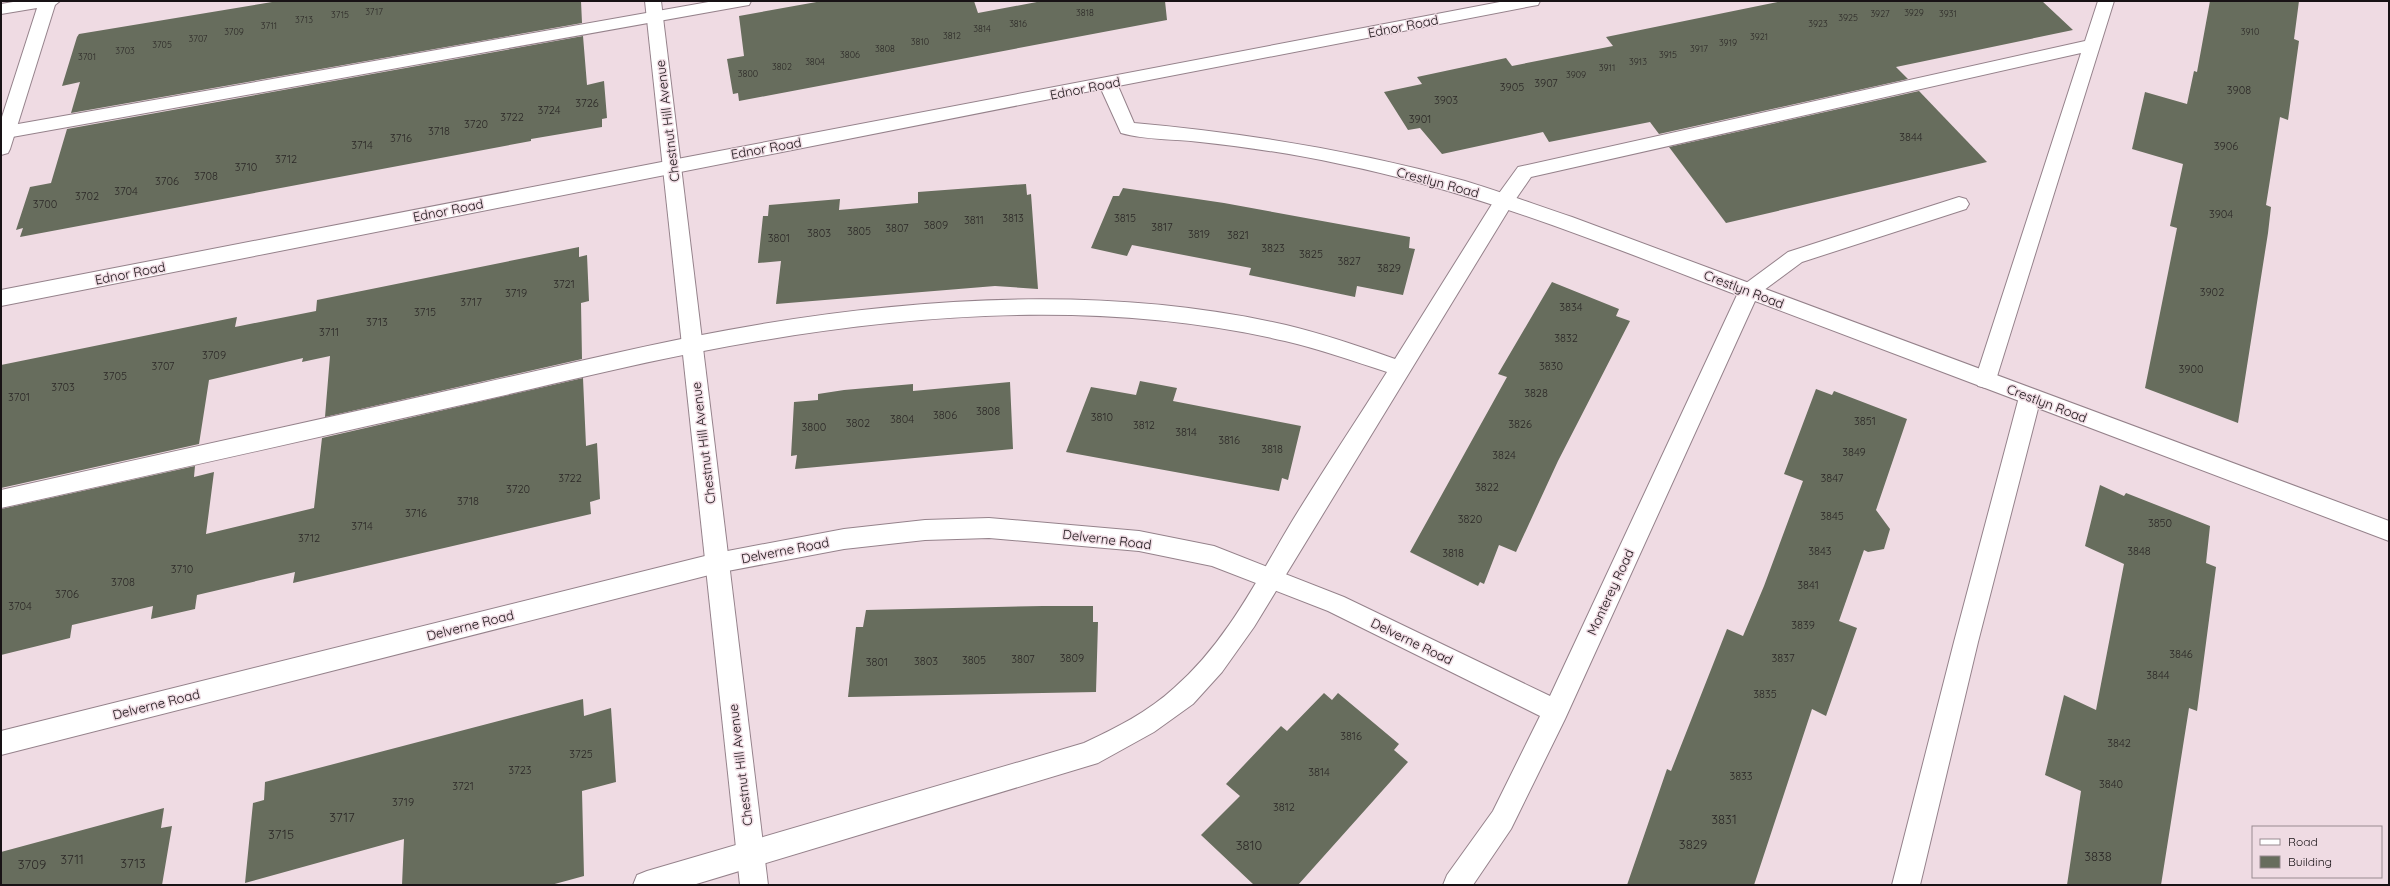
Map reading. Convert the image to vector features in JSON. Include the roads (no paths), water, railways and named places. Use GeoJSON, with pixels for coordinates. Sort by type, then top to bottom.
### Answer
{"type":"FeatureCollection","features":[{"type":"Feature","properties":{"kind":"street"},"geometry":{"type":"LineString","coordinates":[[1,9],[49,1],[4,132],[1,149]]}},
{"type":"Feature","properties":{"kind":"street"},"geometry":{"type":"LineString","coordinates":[[4,132],[654,9],[743,1]]}},
{"type":"Feature","properties":{"kind":"street","name":"Ednor Road"},"geometry":{"type":"LineString","coordinates":[[1,298],[672,166],[1108,84],[1532,1]]}},
{"type":"Feature","properties":{"kind":"street"},"geometry":{"type":"LineString","coordinates":[[1986,380],[2106,1]]}},
{"type":"Feature","properties":{"kind":"street","name":"Chestnut Hill Avenue"},"geometry":{"type":"LineString","coordinates":[[654,9],[754,885]]}},
{"type":"Feature","properties":{"kind":"street"},"geometry":{"type":"LineString","coordinates":[[648,885],[1090,754],[1139,729],[1195,685],[1240,627],[1504,201],[1525,172],[2092,45]]}},
{"type":"Feature","properties":{"kind":"street","name":"Crestlyn Road"},"geometry":{"type":"LineString","coordinates":[[1108,84],[1127,128],[1188,133],[1313,152],[1412,174],[1504,201],[1749,291],[2389,531]]}},
{"type":"Feature","properties":{"kind":"street"},"geometry":{"type":"LineString","coordinates":[[1749,291],[1796,257],[1959,204]]}},
{"type":"Feature","properties":{"kind":"street","name":"Monterey Road"},"geometry":{"type":"LineString","coordinates":[[1457,885],[1502,820],[1556,710],[1749,291]]}},
{"type":"Feature","properties":{"kind":"street"},"geometry":{"type":"LineString","coordinates":[[1,499],[692,346],[777,330],[903,313],[1037,306],[1176,315],[1293,334],[1401,369]]}},
{"type":"Feature","properties":{"kind":"street"},"geometry":{"type":"LineString","coordinates":[[1906,885],[1966,642],[2030,396]]}},
{"type":"Feature","properties":{"kind":"street","name":"Delverne Road"},"geometry":{"type":"LineString","coordinates":[[1,743],[717,563],[844,539],[925,530],[989,528],[1139,542],[1214,556],[1269,579],[1336,604],[1556,710]]}}]}
